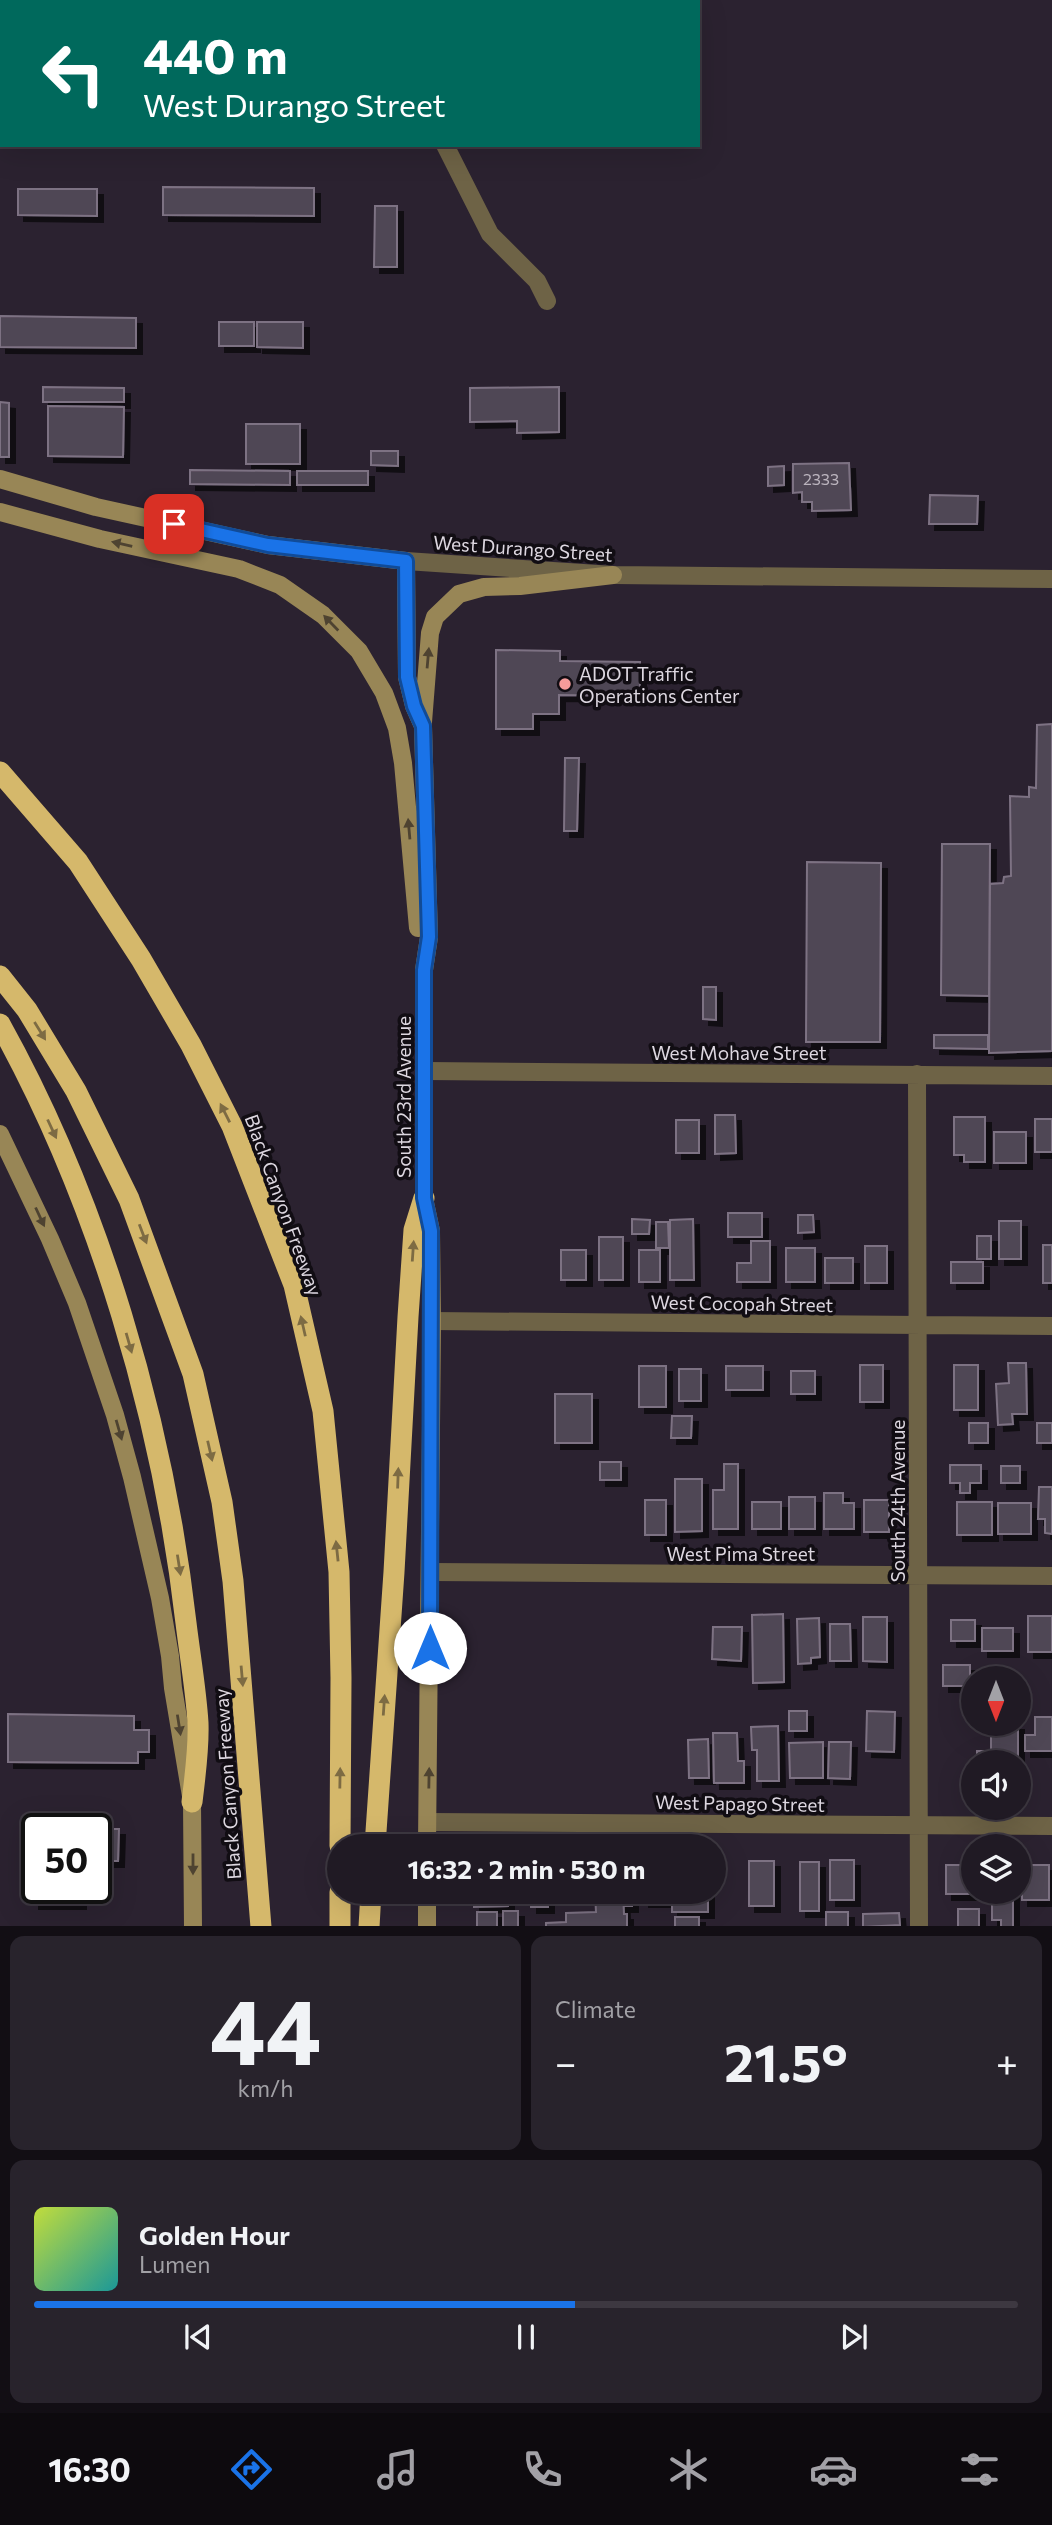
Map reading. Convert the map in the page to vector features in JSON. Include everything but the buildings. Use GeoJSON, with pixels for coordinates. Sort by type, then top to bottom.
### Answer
{"type":"FeatureCollection","features":[{"type":"Feature","properties":{"kind":"highway","name":"Black Canyon Freeway"},"geometry":{"type":"LineString","coordinates":[[0,772],[78,862],[141,959],[191,1045],[232,1126],[293,1285],[323,1411],[339,1572],[340,1834]]}},
{"type":"Feature","properties":{"kind":"highway","name":"Black Canyon Freeway"},"geometry":{"type":"LineString","coordinates":[[0,976],[27,1010],[76,1091],[129,1199],[193,1374],[222,1502],[233,1581],[261,1926]]}},
{"type":"Feature","properties":{"kind":"highway"},"geometry":{"type":"LineString","coordinates":[[0,1024],[60,1146],[88,1216],[107,1270],[143,1395],[172,1521],[182,1581],[198,1724],[192,1802]]}},
{"type":"Feature","properties":{"kind":"highway"},"geometry":{"type":"LineString","coordinates":[[376,1834],[414,1230],[424,1198]]}},
{"type":"Feature","properties":{"kind":"highway"},"geometry":{"type":"LineString","coordinates":[[340,1904],[340,1926]]}},
{"type":"Feature","properties":{"kind":"highway"},"geometry":{"type":"LineString","coordinates":[[369,1926],[370,1904]]}},
{"type":"Feature","properties":{"kind":"main road","name":"West Durango Street"},"geometry":{"type":"LineString","coordinates":[[0,479],[96,507],[268,545],[406,561]]}},
{"type":"Feature","properties":{"kind":"main road"},"geometry":{"type":"LineString","coordinates":[[0,512],[100,539],[249,573],[280,585],[324,615],[359,651],[384,693],[397,728],[424,970]]}},
{"type":"Feature","properties":{"kind":"main road","name":"South 23rd Avenue"},"geometry":{"type":"LineString","coordinates":[[406,561],[407,677],[414,706],[423,726],[429,937],[424,970],[424,1198],[431,1231],[432,1321],[428,1834]]}},
{"type":"Feature","properties":{"kind":"main road"},"geometry":{"type":"LineString","coordinates":[[423,726],[430,633],[435,617],[459,594],[484,587],[520,586],[613,575]]}},
{"type":"Feature","properties":{"kind":"main road"},"geometry":{"type":"LineString","coordinates":[[0,1134],[77,1303],[115,1415],[132,1477],[160,1598],[192,1802],[193,1926]]}},
{"type":"Feature","properties":{"kind":"main road"},"geometry":{"type":"LineString","coordinates":[[427,1904],[427,1926]]}},
{"type":"Feature","properties":{"kind":"street"},"geometry":{"type":"LineString","coordinates":[[446,147],[490,234],[537,281],[547,301]]}},
{"type":"Feature","properties":{"kind":"street","name":"West Durango Street"},"geometry":{"type":"LineString","coordinates":[[406,561],[613,575],[1052,579]]}},
{"type":"Feature","properties":{"kind":"street","name":"West Mohave Street"},"geometry":{"type":"LineString","coordinates":[[426,1071],[1052,1076]]}},
{"type":"Feature","properties":{"kind":"street","name":"South 24th Avenue"},"geometry":{"type":"LineString","coordinates":[[917,1074],[919,1926]]}},
{"type":"Feature","properties":{"kind":"street","name":"West Cocopah Street"},"geometry":{"type":"LineString","coordinates":[[432,1321],[1052,1326]]}},
{"type":"Feature","properties":{"kind":"street","name":"West Pima Street"},"geometry":{"type":"LineString","coordinates":[[430,1572],[1052,1576]]}},
{"type":"Feature","properties":{"kind":"street","name":"West Papago Street"},"geometry":{"type":"LineString","coordinates":[[428,1822],[1052,1826]]}},
{"type":"Feature","properties":{"kind":"place","name":"ADOT Traffic Operations Center"},"geometry":{"type":"Point","coordinates":[565,684]}},
{"type":"Feature","properties":{"kind":"route"},"geometry":{"type":"LineString","coordinates":[[174,524],[268,545],[406,561],[407,677],[414,706],[423,726],[429,937],[424,970],[424,1198],[431,1231],[430,1648]]}}]}
